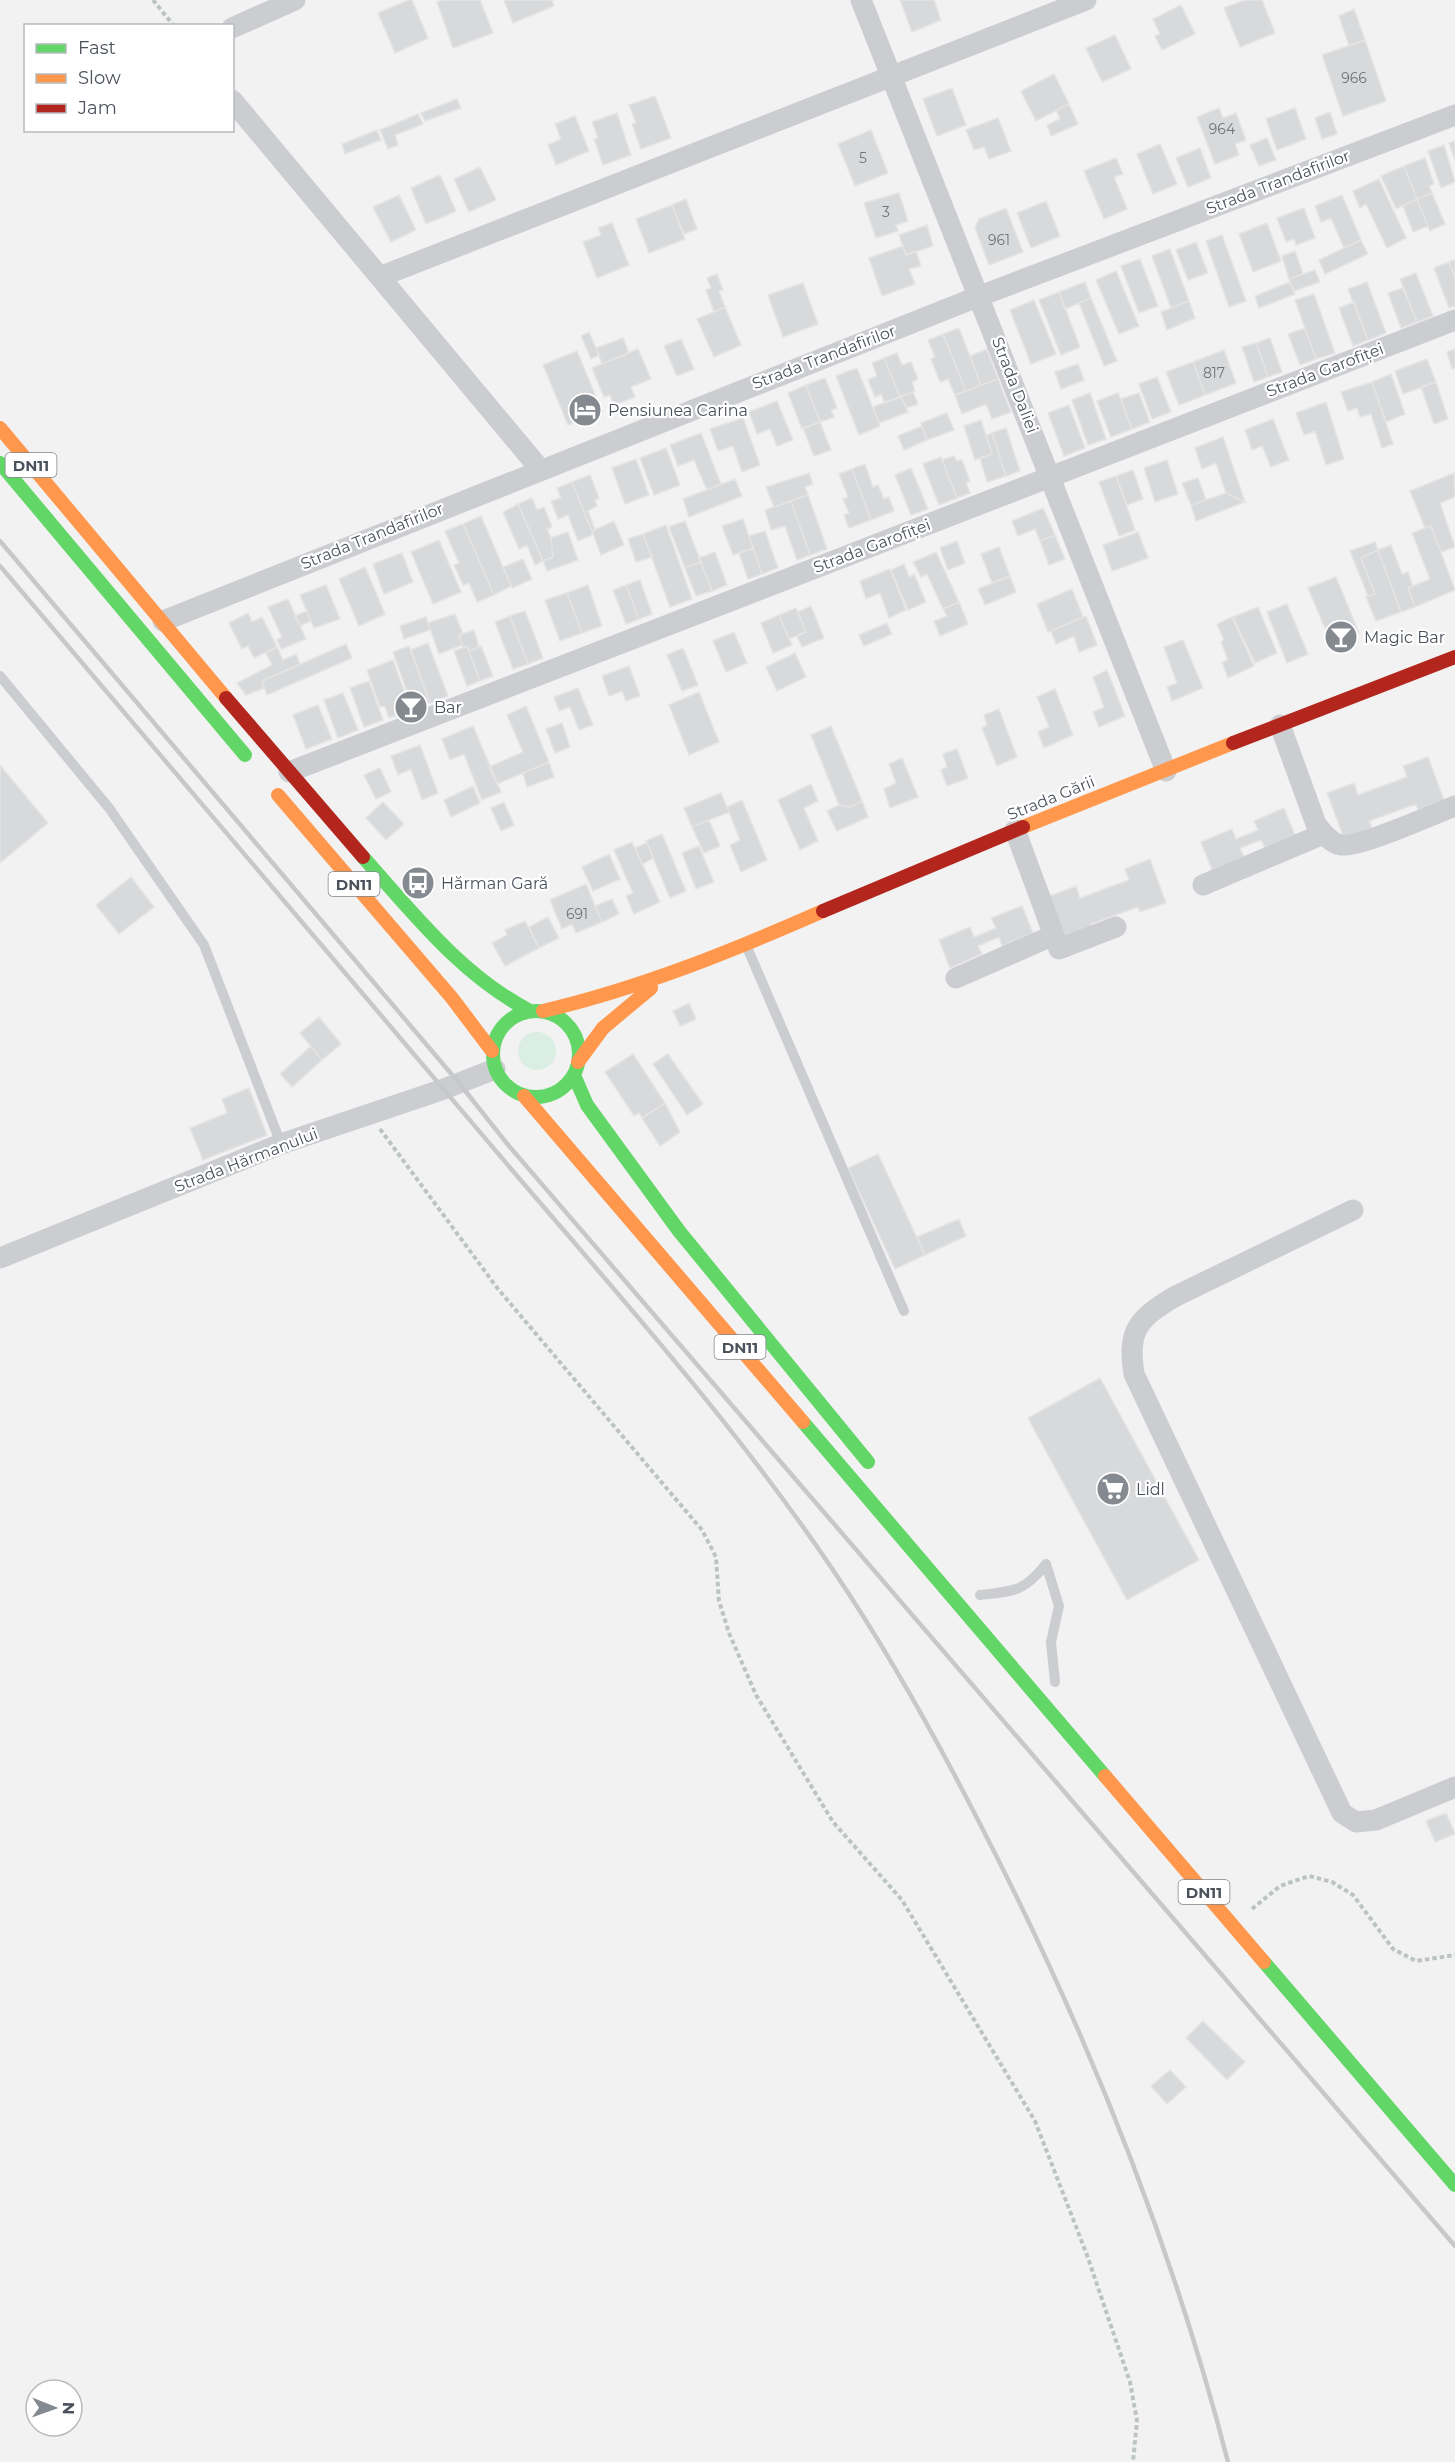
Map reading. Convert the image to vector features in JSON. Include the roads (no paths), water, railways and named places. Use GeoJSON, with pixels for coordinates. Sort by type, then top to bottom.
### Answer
{"type":"FeatureCollection","features":[{"type":"Feature","properties":{"kind":"main road","name":"DN11"},"geometry":{"type":"LineString","coordinates":[[0,428],[290,772],[399,897],[481,983],[505,1000],[556,1016],[571,1029],[579,1048],[576,1068],[587,1105],[678,1231],[879,1476]]}},
{"type":"Feature","properties":{"kind":"main road","name":"DN11"},"geometry":{"type":"LineString","coordinates":[[0,463],[251,762]]}},
{"type":"Feature","properties":{"kind":"main road","name":"Strada Gării"},"geometry":{"type":"LineString","coordinates":[[663,978],[1015,830],[1455,657]]}},
{"type":"Feature","properties":{"kind":"main road","name":"DN11"},"geometry":{"type":"LineString","coordinates":[[266,780],[452,998],[494,1060],[501,1081],[524,1096],[1455,2184]]}},
{"type":"Feature","properties":{"kind":"main road"},"geometry":{"type":"LineString","coordinates":[[494,1060],[496,1037],[504,1024],[516,1015],[579,1004],[663,978]]}},
{"type":"Feature","properties":{"kind":"main road"},"geometry":{"type":"LineString","coordinates":[[524,1096],[538,1097],[552,1094],[565,1086],[603,1028],[663,978]]}},
{"type":"Feature","properties":{"kind":"main road"},"geometry":{"type":"LineString","coordinates":[[976,1590],[995,1612]]}},
{"type":"Feature","properties":{"kind":"main road"},"geometry":{"type":"LineString","coordinates":[[1040,1665],[1058,1687]]}},
{"type":"Feature","properties":{"kind":"street"},"geometry":{"type":"LineString","coordinates":[[234,27],[295,0]]}},
{"type":"Feature","properties":{"kind":"street","name":"Strada Daliei"},"geometry":{"type":"LineString","coordinates":[[861,0],[1166,771]]}},
{"type":"Feature","properties":{"kind":"street"},"geometry":{"type":"LineString","coordinates":[[382,276],[1086,0]]}},
{"type":"Feature","properties":{"kind":"street"},"geometry":{"type":"LineString","coordinates":[[234,102],[382,276],[540,469]]}},
{"type":"Feature","properties":{"kind":"street","name":"Strada Trandafirilor"},"geometry":{"type":"LineString","coordinates":[[163,621],[540,469],[980,296],[1455,114]]}},
{"type":"Feature","properties":{"kind":"street","name":"Strada Garofiței"},"geometry":{"type":"LineString","coordinates":[[290,772],[1455,320]]}},
{"type":"Feature","properties":{"kind":"street"},"geometry":{"type":"LineString","coordinates":[[1280,725],[1316,824],[1323,834],[1340,845],[1350,844],[1455,806]]}},
{"type":"Feature","properties":{"kind":"street"},"geometry":{"type":"LineString","coordinates":[[1015,830],[1059,950],[1116,927]]}},
{"type":"Feature","properties":{"kind":"street"},"geometry":{"type":"LineString","coordinates":[[1203,885],[1323,834]]}},
{"type":"Feature","properties":{"kind":"street"},"geometry":{"type":"LineString","coordinates":[[956,978],[1054,935]]}},
{"type":"Feature","properties":{"kind":"street","name":"Strada Hărmanului"},"geometry":{"type":"LineString","coordinates":[[0,1258],[281,1144],[369,1114],[494,1060]]}},
{"type":"Feature","properties":{"kind":"street"},"geometry":{"type":"LineString","coordinates":[[1353,1210],[1174,1297],[1148,1313],[1133,1333],[1131,1352],[1134,1374],[1342,1813],[1356,1822],[1376,1820],[1455,1787]]}},
{"type":"Feature","properties":{"kind":"lane"},"geometry":{"type":"LineString","coordinates":[[0,676],[109,808],[204,945],[281,1144]]}},
{"type":"Feature","properties":{"kind":"lane"},"geometry":{"type":"LineString","coordinates":[[745,943],[904,1311]]}},
{"type":"Feature","properties":{"kind":"lane"},"geometry":{"type":"LineString","coordinates":[[976,1590],[1014,1591],[1032,1582],[1046,1564],[1059,1606],[1051,1642],[1058,1687]]}},
{"type":"Feature","properties":{"kind":"railway"},"geometry":{"type":"LineString","coordinates":[[0,541],[459,1083],[509,1146],[1455,2246]]}},
{"type":"Feature","properties":{"kind":"railway"},"geometry":{"type":"LineString","coordinates":[[0,566],[638,1317],[760,1468],[855,1603],[911,1695],[962,1790],[1018,1899],[1089,2055],[1152,2215],[1180,2297],[1228,2462]]}},
{"type":"Feature","properties":{"kind":"place","name":"Pensiunea Carina"},"geometry":{"type":"Point","coordinates":[585,410]}},
{"type":"Feature","properties":{"kind":"place","name":"Magic Bar"},"geometry":{"type":"Point","coordinates":[1341,637]}},
{"type":"Feature","properties":{"kind":"place","name":"Bar"},"geometry":{"type":"Point","coordinates":[411,707]}},
{"type":"Feature","properties":{"kind":"place","name":"Hărman Gară"},"geometry":{"type":"Point","coordinates":[418,883]}},
{"type":"Feature","properties":{"kind":"place","name":"Lidl"},"geometry":{"type":"Point","coordinates":[1113,1489]}}]}
